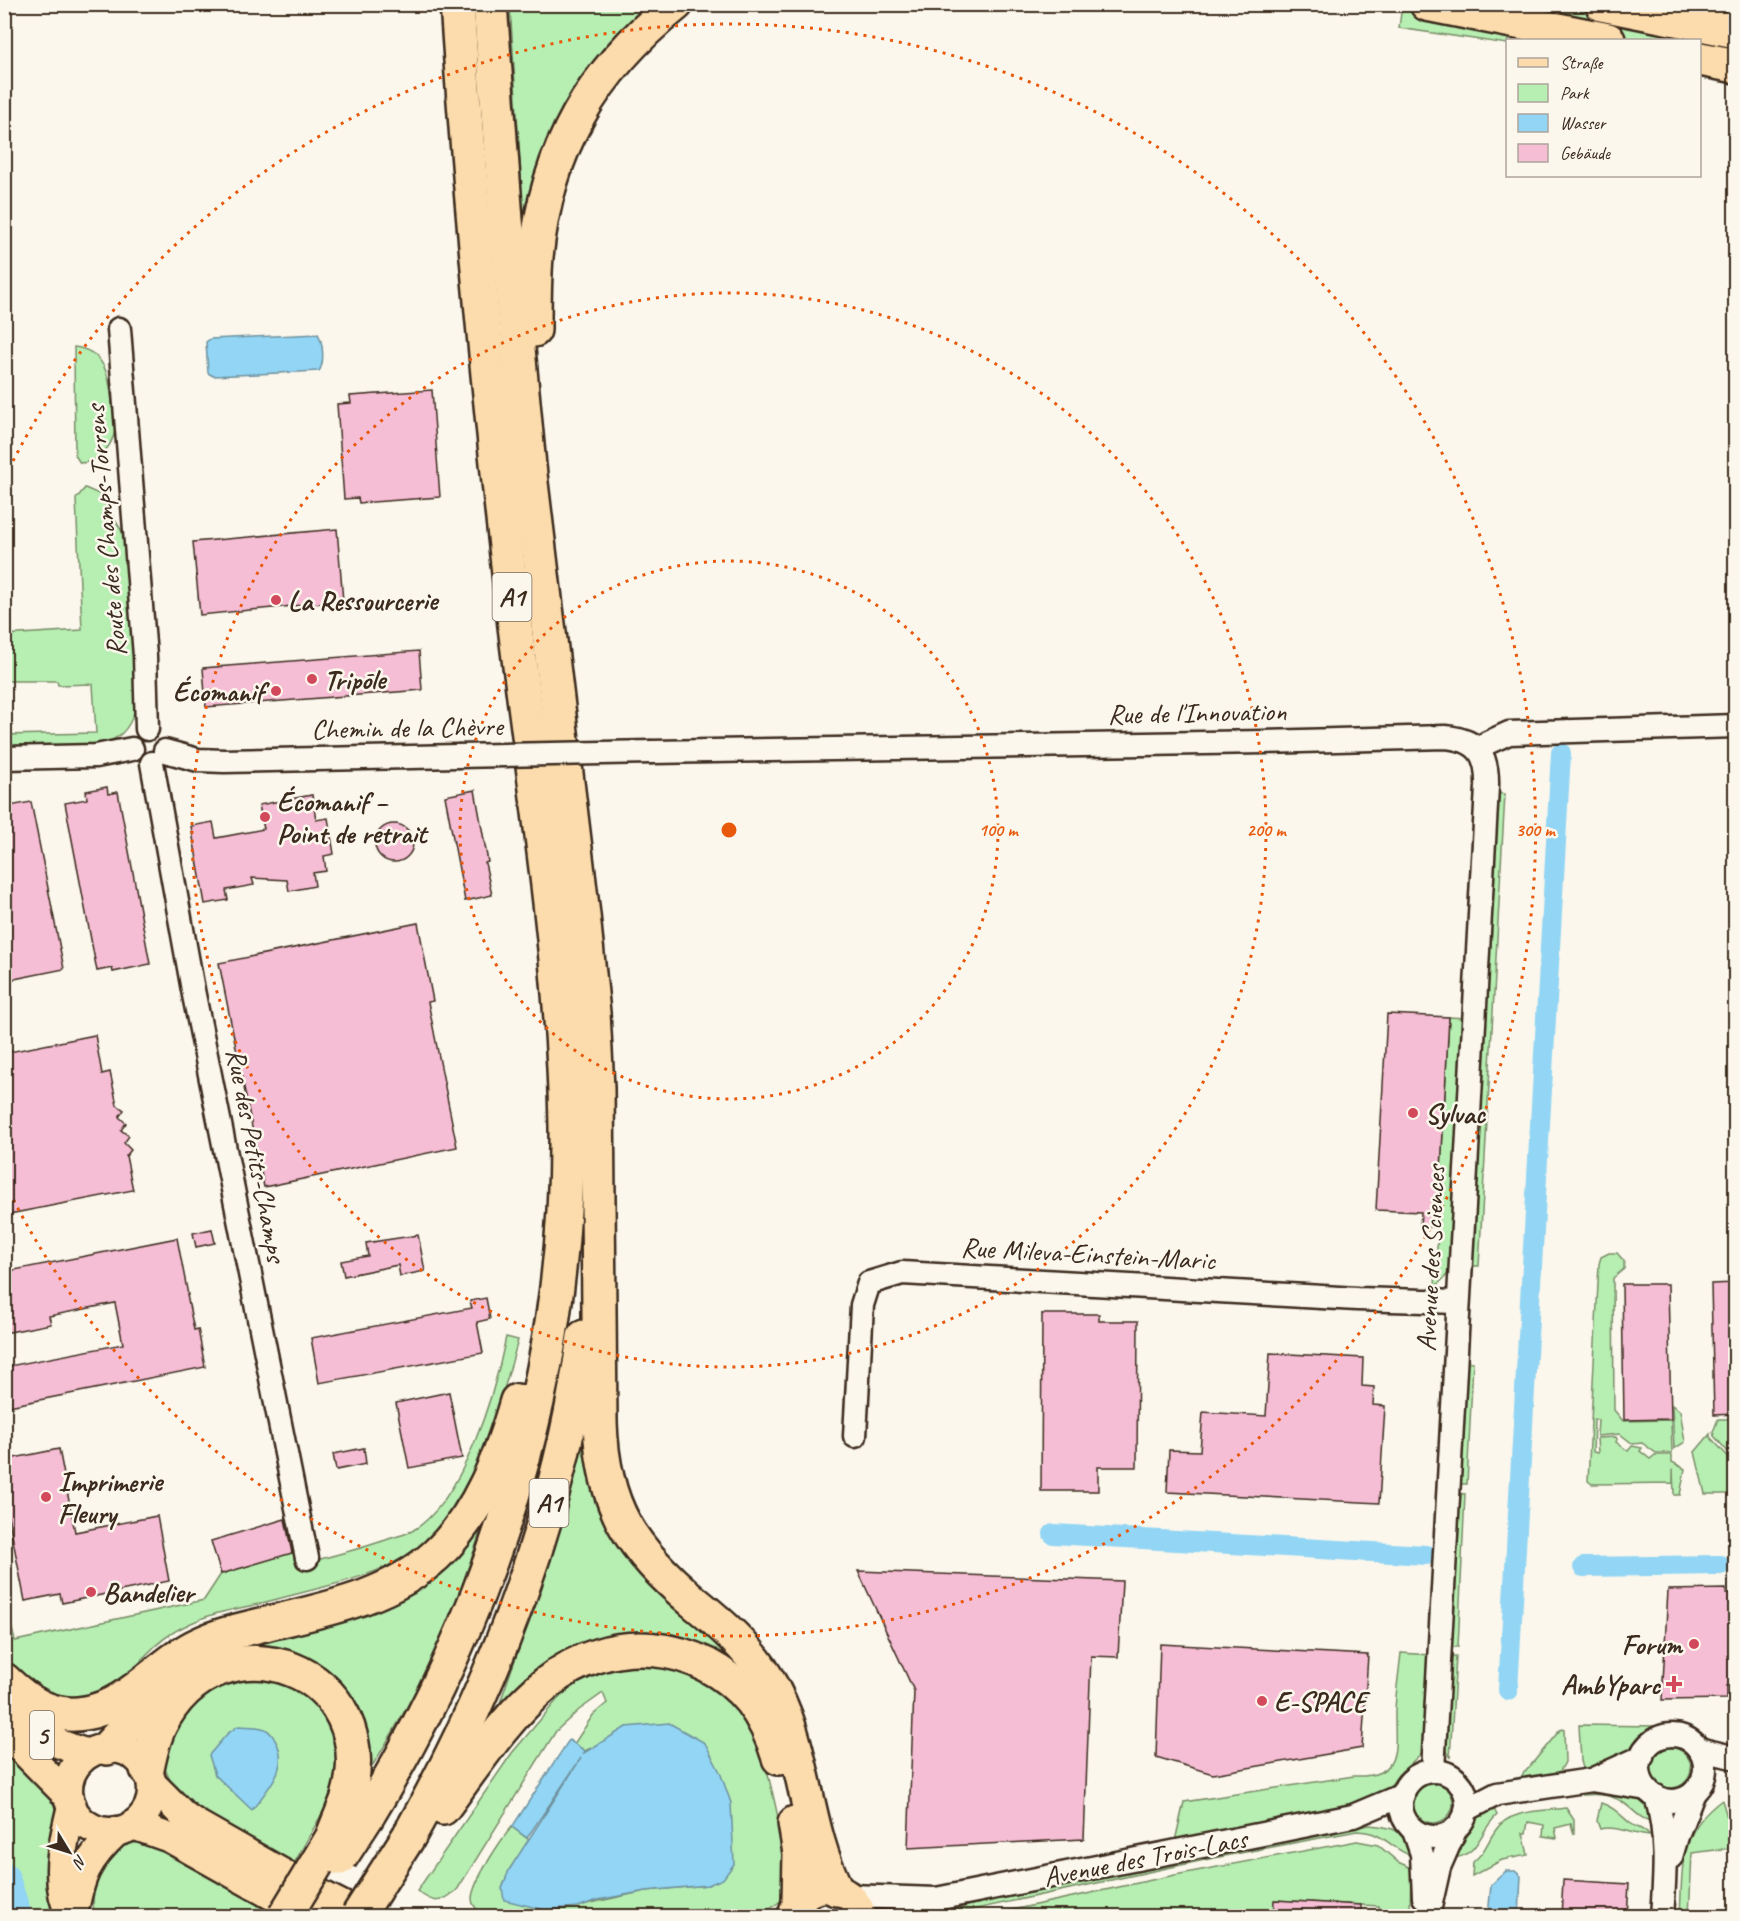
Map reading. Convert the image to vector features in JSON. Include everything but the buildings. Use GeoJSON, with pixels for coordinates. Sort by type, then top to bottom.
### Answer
{"type":"FeatureCollection","features":[{"type":"Feature","properties":{"kind":"highway","name":"A1"},"geometry":{"type":"LineString","coordinates":[[297,1917],[335,1865],[358,1808],[409,1745],[449,1666],[490,1566],[528,1438],[548,1345],[560,1250],[564,1188],[565,1092],[558,981],[492,421],[471,198],[457,4]]}},
{"type":"Feature","properties":{"kind":"highway","name":"A1"},"geometry":{"type":"LineString","coordinates":[[414,1838],[486,1683],[526,1580],[551,1496],[574,1397],[587,1313],[594,1242],[597,1088],[588,964],[530,466],[506,220],[490,4]]}},
{"type":"Feature","properties":{"kind":"highway"},"geometry":{"type":"LineString","coordinates":[[530,466],[536,256],[542,218],[552,179],[574,122],[595,87],[640,34],[676,4]]}},
{"type":"Feature","properties":{"kind":"highway"},"geometry":{"type":"LineString","coordinates":[[1427,4],[1603,39]]}},
{"type":"Feature","properties":{"kind":"highway"},"geometry":{"type":"LineString","coordinates":[[1602,4],[1736,31]]}},
{"type":"Feature","properties":{"kind":"highway"},"geometry":{"type":"LineString","coordinates":[[1701,59],[1736,66]]}},
{"type":"Feature","properties":{"kind":"highway"},"geometry":{"type":"LineString","coordinates":[[597,1146],[601,1446],[613,1502],[628,1532],[645,1556],[735,1638],[757,1664],[774,1690],[794,1738],[823,1861],[849,1900]]}},
{"type":"Feature","properties":{"kind":"highway"},"geometry":{"type":"LineString","coordinates":[[4,1680],[22,1696],[40,1707],[65,1714],[84,1713],[104,1708],[199,1644],[230,1633],[341,1604],[386,1588],[410,1576],[427,1562],[458,1531],[483,1490],[514,1413],[536,1331],[564,1188]]}},
{"type":"Feature","properties":{"kind":"highway"},"geometry":{"type":"LineString","coordinates":[[361,1917],[414,1838],[527,1700],[549,1681],[568,1669],[616,1650],[638,1648],[662,1650],[686,1656],[707,1665],[722,1675],[751,1702],[765,1723],[780,1761],[797,1833],[801,1868],[791,1911]]}},
{"type":"Feature","properties":{"kind":"highway"},"geometry":{"type":"LineString","coordinates":[[98,1751],[135,1718],[164,1674],[188,1650]]}},
{"type":"Feature","properties":{"kind":"highway"},"geometry":{"type":"LineString","coordinates":[[149,1776],[152,1747],[162,1723],[172,1707],[189,1689],[208,1675],[248,1662],[273,1663],[311,1679],[326,1691],[348,1725],[354,1757],[352,1778],[358,1808],[327,1847],[285,1917]]}},
{"type":"Feature","properties":{"kind":"main road","name":"5"},"geometry":{"type":"LineString","coordinates":[[4,1702],[33,1729],[51,1741],[98,1751]]}},
{"type":"Feature","properties":{"kind":"main road","name":"5"},"geometry":{"type":"LineString","coordinates":[[4,1731],[70,1802]]}},
{"type":"Feature","properties":{"kind":"main road"},"geometry":{"type":"LineString","coordinates":[[72,1917],[63,1898],[60,1881],[70,1802],[68,1789],[72,1773],[81,1759],[98,1751],[127,1751],[138,1758],[149,1776],[183,1815],[361,1917]]}},
{"type":"Feature","properties":{"kind":"main road"},"geometry":{"type":"LineString","coordinates":[[72,1917],[88,1863],[100,1847],[147,1810],[152,1797],[149,1776]]}},
{"type":"Feature","properties":{"kind":"main road"},"geometry":{"type":"LineString","coordinates":[[70,1802],[80,1820],[93,1829],[109,1832],[125,1828],[170,1838],[309,1917]]}},
{"type":"Feature","properties":{"kind":"main road","name":"Avenue des Trois-Lacs"},"geometry":{"type":"LineString","coordinates":[[791,1911],[812,1891],[828,1888],[849,1900]]}},
{"type":"Feature","properties":{"kind":"street","name":"Route des Champs-Torrens"},"geometry":{"type":"LineString","coordinates":[[118,329],[145,656],[147,729]]}},
{"type":"Feature","properties":{"kind":"street"},"geometry":{"type":"LineString","coordinates":[[1479,750],[1487,743],[1509,733],[1736,726]]}},
{"type":"Feature","properties":{"kind":"street"},"geometry":{"type":"LineString","coordinates":[[147,729],[154,730],[164,738],[159,757],[145,763],[134,756],[132,742],[135,736],[147,729]]}},
{"type":"Feature","properties":{"kind":"street","name":"Rue de l'Innovation"},"geometry":{"type":"LineString","coordinates":[[652,752],[1445,737],[1458,738],[1479,750]]}},
{"type":"Feature","properties":{"kind":"street"},"geometry":{"type":"LineString","coordinates":[[4,758],[96,756],[132,749]]}},
{"type":"Feature","properties":{"kind":"street","name":"Avenue des Sciences"},"geometry":{"type":"LineString","coordinates":[[1433,1771],[1487,772],[1484,756],[1479,750]]}},
{"type":"Feature","properties":{"kind":"street","name":"Chemin de la Chèvre"},"geometry":{"type":"LineString","coordinates":[[159,757],[215,761],[652,752]]}},
{"type":"Feature","properties":{"kind":"street","name":"Rue des Petits-Champs"},"geometry":{"type":"LineString","coordinates":[[159,757],[193,990],[307,1558]]}},
{"type":"Feature","properties":{"kind":"street","name":"Rue Mileva-Einstein-Maric"},"geometry":{"type":"LineString","coordinates":[[855,1436],[862,1305],[869,1282],[902,1273],[1357,1299],[1458,1302]]}},
{"type":"Feature","properties":{"kind":"street"},"geometry":{"type":"LineString","coordinates":[[1662,1917],[1664,1832],[1651,1792],[1640,1773],[1642,1757],[1648,1747],[1668,1736],[1680,1736],[1699,1749],[1703,1757],[1699,1785],[1678,1833],[1664,1884]]}},
{"type":"Feature","properties":{"kind":"street"},"geometry":{"type":"LineString","coordinates":[[1699,1749],[1736,1758]]}},
{"type":"Feature","properties":{"kind":"street"},"geometry":{"type":"LineString","coordinates":[[1410,1826],[1422,1835],[1441,1836],[1497,1794],[1591,1780],[1642,1757]]}},
{"type":"Feature","properties":{"kind":"street"},"geometry":{"type":"LineString","coordinates":[[1591,1780],[1651,1792],[1671,1801],[1688,1797],[1699,1785],[1736,1768]]}},
{"type":"Feature","properties":{"kind":"street"},"geometry":{"type":"LineString","coordinates":[[1426,1917],[1420,1844],[1401,1804],[1407,1785],[1423,1773],[1433,1771],[1497,1794]]}},
{"type":"Feature","properties":{"kind":"street"},"geometry":{"type":"LineString","coordinates":[[1426,1917],[1439,1868],[1461,1819],[1465,1794],[1456,1780]]}},
{"type":"Feature","properties":{"kind":"street","name":"Avenue des Trois-Lacs"},"geometry":{"type":"LineString","coordinates":[[849,1900],[936,1899],[1353,1816],[1402,1795]]}},
{"type":"Feature","properties":{"kind":"street","name":"Avenue des Trois-Lacs"},"geometry":{"type":"LineString","coordinates":[[1353,1816],[1410,1826]]}},
{"type":"Feature","properties":{"kind":"street","name":"Avenue des Trois-Lacs"},"geometry":{"type":"LineString","coordinates":[[901,1917],[936,1899]]}},
{"type":"Feature","properties":{"kind":"green space"},"geometry":{"type":"Polygon","coordinates":[[[510,5],[664,5],[649,17],[525,241],[510,5]]]}},
{"type":"Feature","properties":{"kind":"green space"},"geometry":{"type":"Polygon","coordinates":[[[1402,5],[1697,5],[1735,13],[1735,78],[1701,72],[1701,39],[1506,39],[1506,44],[1399,28],[1402,5]]]}},
{"type":"Feature","properties":{"kind":"green space"},"geometry":{"type":"Polygon","coordinates":[[[74,347],[92,353],[104,366],[115,424],[111,442],[103,453],[93,460],[80,463],[75,455],[74,347]]]}},
{"type":"Feature","properties":{"kind":"green space"},"geometry":{"type":"Polygon","coordinates":[[[85,488],[99,494],[123,533],[137,699],[133,714],[128,726],[121,734],[103,743],[5,749],[4,735],[96,733],[93,684],[58,685],[57,681],[4,681],[5,635],[82,630],[76,499],[85,488]]]}},
{"type":"Feature","properties":{"kind":"green space"},"geometry":{"type":"Polygon","coordinates":[[[1495,793],[1505,794],[1479,1266],[1470,1266],[1495,793]]]}},
{"type":"Feature","properties":{"kind":"green space"},"geometry":{"type":"Polygon","coordinates":[[[1449,1017],[1464,1018],[1451,1266],[1447,1275],[1435,1287],[1449,1017]]]}},
{"type":"Feature","properties":{"kind":"green space"},"geometry":{"type":"Polygon","coordinates":[[[1609,1253],[1617,1253],[1624,1261],[1624,1269],[1613,1278],[1614,1410],[1623,1421],[1671,1420],[1672,1453],[1656,1453],[1642,1443],[1633,1444],[1620,1434],[1597,1436],[1598,1420],[1594,1419],[1593,1452],[1598,1453],[1597,1438],[1616,1437],[1616,1442],[1628,1451],[1632,1446],[1642,1448],[1640,1451],[1650,1459],[1655,1455],[1672,1455],[1672,1462],[1685,1469],[1680,1495],[1674,1495],[1673,1469],[1673,1483],[1592,1484],[1588,1481],[1599,1264],[1601,1257],[1609,1253]]]}},
{"type":"Feature","properties":{"kind":"green space"},"geometry":{"type":"Polygon","coordinates":[[[506,1337],[518,1340],[494,1421],[472,1476],[442,1523],[423,1543],[401,1559],[337,1584],[221,1612],[189,1624],[155,1646],[116,1691],[69,1707],[5,1670],[4,1595],[15,1641],[204,1600],[221,1574],[294,1552],[298,1565],[412,1531],[430,1517],[447,1496],[461,1471],[485,1415],[506,1337]]]}},
{"type":"Feature","properties":{"kind":"green space"},"geometry":{"type":"Polygon","coordinates":[[[1464,1361],[1473,1362],[1467,1484],[1458,1484],[1464,1361]]]}},
{"type":"Feature","properties":{"kind":"green space"},"geometry":{"type":"Polygon","coordinates":[[[1672,1405],[1680,1411],[1685,1442],[1674,1449],[1672,1405]]]}},
{"type":"Feature","properties":{"kind":"green space"},"geometry":{"type":"Polygon","coordinates":[[[1718,1419],[1735,1419],[1735,1460],[1714,1436],[1713,1432],[1718,1419]]]}},
{"type":"Feature","properties":{"kind":"green space"},"geometry":{"type":"Polygon","coordinates":[[[587,1424],[596,1463],[717,1629],[772,1720],[644,1640],[494,1720],[554,1548],[587,1424]]]}},
{"type":"Feature","properties":{"kind":"green space"},"geometry":{"type":"Polygon","coordinates":[[[1710,1434],[1710,1437],[1735,1464],[1735,1494],[1705,1494],[1695,1452],[1710,1434]]]}},
{"type":"Feature","properties":{"kind":"green space"},"geometry":{"type":"Polygon","coordinates":[[[1456,1493],[1465,1494],[1458,1647],[1448,1647],[1456,1493]]]}},
{"type":"Feature","properties":{"kind":"green space"},"geometry":{"type":"Polygon","coordinates":[[[486,1515],[456,1602],[437,1647],[403,1714],[365,1777],[321,1674],[191,1664],[259,1638],[486,1515]]]}},
{"type":"Feature","properties":{"kind":"green space"},"geometry":{"type":"Polygon","coordinates":[[[1401,1653],[1430,1655],[1423,1752],[1398,1775],[1389,1788],[1381,1794],[1347,1807],[1175,1841],[1184,1802],[1370,1775],[1382,1771],[1389,1765],[1395,1747],[1395,1710],[1401,1653]]]}},
{"type":"Feature","properties":{"kind":"green space"},"geometry":{"type":"Polygon","coordinates":[[[1448,1656],[1456,1656],[1450,1758],[1444,1744],[1448,1656]]]}},
{"type":"Feature","properties":{"kind":"green space"},"geometry":{"type":"Polygon","coordinates":[[[625,1666],[663,1667],[693,1676],[730,1701],[749,1726],[763,1758],[784,1849],[787,1877],[782,1899],[773,1907],[746,1916],[486,1916],[476,1909],[472,1899],[473,1892],[482,1872],[512,1827],[529,1840],[509,1870],[504,1899],[545,1910],[563,1909],[646,1891],[708,1885],[591,1748],[585,1751],[574,1744],[593,1715],[607,1703],[603,1693],[579,1710],[556,1731],[457,1890],[437,1901],[417,1891],[512,1753],[557,1700],[576,1684],[611,1669],[625,1666]]]}},
{"type":"Feature","properties":{"kind":"green space"},"geometry":{"type":"Polygon","coordinates":[[[253,1677],[279,1680],[304,1692],[332,1727],[339,1758],[332,1791],[325,1808],[292,1867],[193,1810],[173,1787],[162,1762],[179,1727],[193,1707],[213,1691],[228,1683],[253,1677]]]}},
{"type":"Feature","properties":{"kind":"green space"},"geometry":{"type":"Polygon","coordinates":[[[1579,1725],[1655,1726],[1637,1741],[1630,1753],[1589,1770],[1583,1768],[1581,1761],[1579,1725]]]}},
{"type":"Feature","properties":{"kind":"green space"},"geometry":{"type":"Polygon","coordinates":[[[1564,1729],[1565,1762],[1559,1773],[1514,1781],[1513,1779],[1521,1777],[1560,1730],[1564,1729]]]}},
{"type":"Feature","properties":{"kind":"green space"},"geometry":{"type":"Polygon","coordinates":[[[4,1741],[52,1794],[56,1806],[60,1916],[5,1916],[4,1741]]]}},
{"type":"Feature","properties":{"kind":"green space"},"geometry":{"type":"Polygon","coordinates":[[[1671,1748],[1685,1754],[1691,1768],[1685,1782],[1671,1788],[1657,1782],[1651,1768],[1657,1754],[1671,1748]]]}},
{"type":"Feature","properties":{"kind":"green space"},"geometry":{"type":"Polygon","coordinates":[[[1433,1783],[1447,1789],[1453,1803],[1447,1817],[1433,1823],[1419,1817],[1413,1803],[1419,1789],[1433,1783]]]}},
{"type":"Feature","properties":{"kind":"green space"},"geometry":{"type":"Polygon","coordinates":[[[1627,1790],[1648,1808],[1655,1822],[1641,1817],[1613,1797],[1583,1795],[1582,1791],[1627,1790]]]}},
{"type":"Feature","properties":{"kind":"green space"},"geometry":{"type":"Polygon","coordinates":[[[1722,1800],[1728,1832],[1735,1832],[1735,1850],[1731,1848],[1692,1853],[1689,1916],[1680,1916],[1683,1866],[1690,1838],[1707,1812],[1722,1800]]]}},
{"type":"Feature","properties":{"kind":"green space"},"geometry":{"type":"Polygon","coordinates":[[[1601,1803],[1650,1836],[1612,1828],[1600,1829],[1597,1821],[1601,1803]]]}},
{"type":"Feature","properties":{"kind":"green space"},"geometry":{"type":"Polygon","coordinates":[[[1492,1805],[1497,1815],[1477,1843],[1466,1854],[1448,1859],[1477,1815],[1492,1805]]]}},
{"type":"Feature","properties":{"kind":"green space"},"geometry":{"type":"Polygon","coordinates":[[[1566,1808],[1574,1820],[1574,1834],[1571,1824],[1555,1828],[1557,1838],[1543,1836],[1544,1825],[1528,1822],[1526,1833],[1523,1833],[1528,1855],[1502,1860],[1472,1876],[1473,1862],[1501,1824],[1527,1812],[1566,1808]]]}},
{"type":"Feature","properties":{"kind":"green space"},"geometry":{"type":"Polygon","coordinates":[[[1369,1825],[1386,1827],[1398,1832],[1406,1840],[1412,1856],[1397,1849],[1381,1837],[1357,1831],[1214,1858],[943,1916],[927,1916],[1034,1890],[1369,1825]]]}},
{"type":"Feature","properties":{"kind":"green space"},"geometry":{"type":"Polygon","coordinates":[[[1357,1841],[1378,1845],[1398,1862],[1411,1868],[1410,1916],[1380,1915],[1379,1906],[1275,1900],[1273,1916],[1245,1916],[1240,1911],[1217,1910],[1211,1916],[984,1916],[1175,1875],[1357,1841]]]}},
{"type":"Feature","properties":{"kind":"green space"},"geometry":{"type":"Polygon","coordinates":[[[146,1842],[162,1845],[294,1916],[94,1916],[92,1883],[117,1848],[130,1843],[146,1842]]]}},
{"type":"Feature","properties":{"kind":"water"},"geometry":{"type":"Polygon","coordinates":[[[318,334],[323,352],[319,371],[213,376],[208,373],[206,342],[210,339],[318,334]]]}},
{"type":"Feature","properties":{"kind":"water"},"geometry":{"type":"Polygon","coordinates":[[[669,1723],[705,1743],[720,1772],[731,1803],[734,1864],[723,1879],[708,1885],[646,1891],[598,1900],[578,1907],[545,1910],[504,1900],[502,1888],[509,1870],[581,1758],[527,1838],[512,1827],[569,1740],[585,1751],[584,1753],[626,1727],[669,1723]]]}},
{"type":"Feature","properties":{"kind":"water"},"geometry":{"type":"Polygon","coordinates":[[[238,1726],[266,1729],[273,1736],[279,1750],[279,1768],[276,1777],[252,1810],[215,1775],[209,1755],[227,1734],[238,1726]]]}},
{"type":"Feature","properties":{"kind":"water"},"geometry":{"type":"Polygon","coordinates":[[[1506,1871],[1515,1871],[1521,1876],[1519,1916],[1488,1916],[1491,1885],[1506,1871]]]}},
{"type":"Feature","properties":{"kind":"waterway"},"geometry":{"type":"LineString","coordinates":[[1508,1690],[1561,753]]}},
{"type":"Feature","properties":{"kind":"waterway"},"geometry":{"type":"LineString","coordinates":[[1053,1534],[1426,1555]]}},
{"type":"Feature","properties":{"kind":"waterway"},"geometry":{"type":"LineString","coordinates":[[1583,1567],[1721,1565]]}},
{"type":"Feature","properties":{"kind":"waterway"},"geometry":{"type":"LineString","coordinates":[[4,1879],[16,1916]]}},
{"type":"Feature","properties":{"kind":"place","name":"La Ressourcerie"},"geometry":{"type":"Point","coordinates":[276,600]}},
{"type":"Feature","properties":{"kind":"place","name":"Tripōle"},"geometry":{"type":"Point","coordinates":[312,679]}},
{"type":"Feature","properties":{"kind":"place","name":"Écomanif"},"geometry":{"type":"Point","coordinates":[276,691]}},
{"type":"Feature","properties":{"kind":"place","name":"Écomanif – Point de retrait"},"geometry":{"type":"Point","coordinates":[265,817]}},
{"type":"Feature","properties":{"kind":"place","name":"Sylvac"},"geometry":{"type":"Point","coordinates":[1413,1113]}},
{"type":"Feature","properties":{"kind":"place","name":"Imprimerie Fleury"},"geometry":{"type":"Point","coordinates":[46,1497]}},
{"type":"Feature","properties":{"kind":"place","name":"Bandelier"},"geometry":{"type":"Point","coordinates":[91,1592]}},
{"type":"Feature","properties":{"kind":"place","name":"Forum"},"geometry":{"type":"Point","coordinates":[1694,1644]}},
{"type":"Feature","properties":{"kind":"place","name":"AmbYparc"},"geometry":{"type":"Point","coordinates":[1674,1684]}},
{"type":"Feature","properties":{"kind":"place","name":"E-SPACE"},"geometry":{"type":"Point","coordinates":[1262,1701]}}]}
